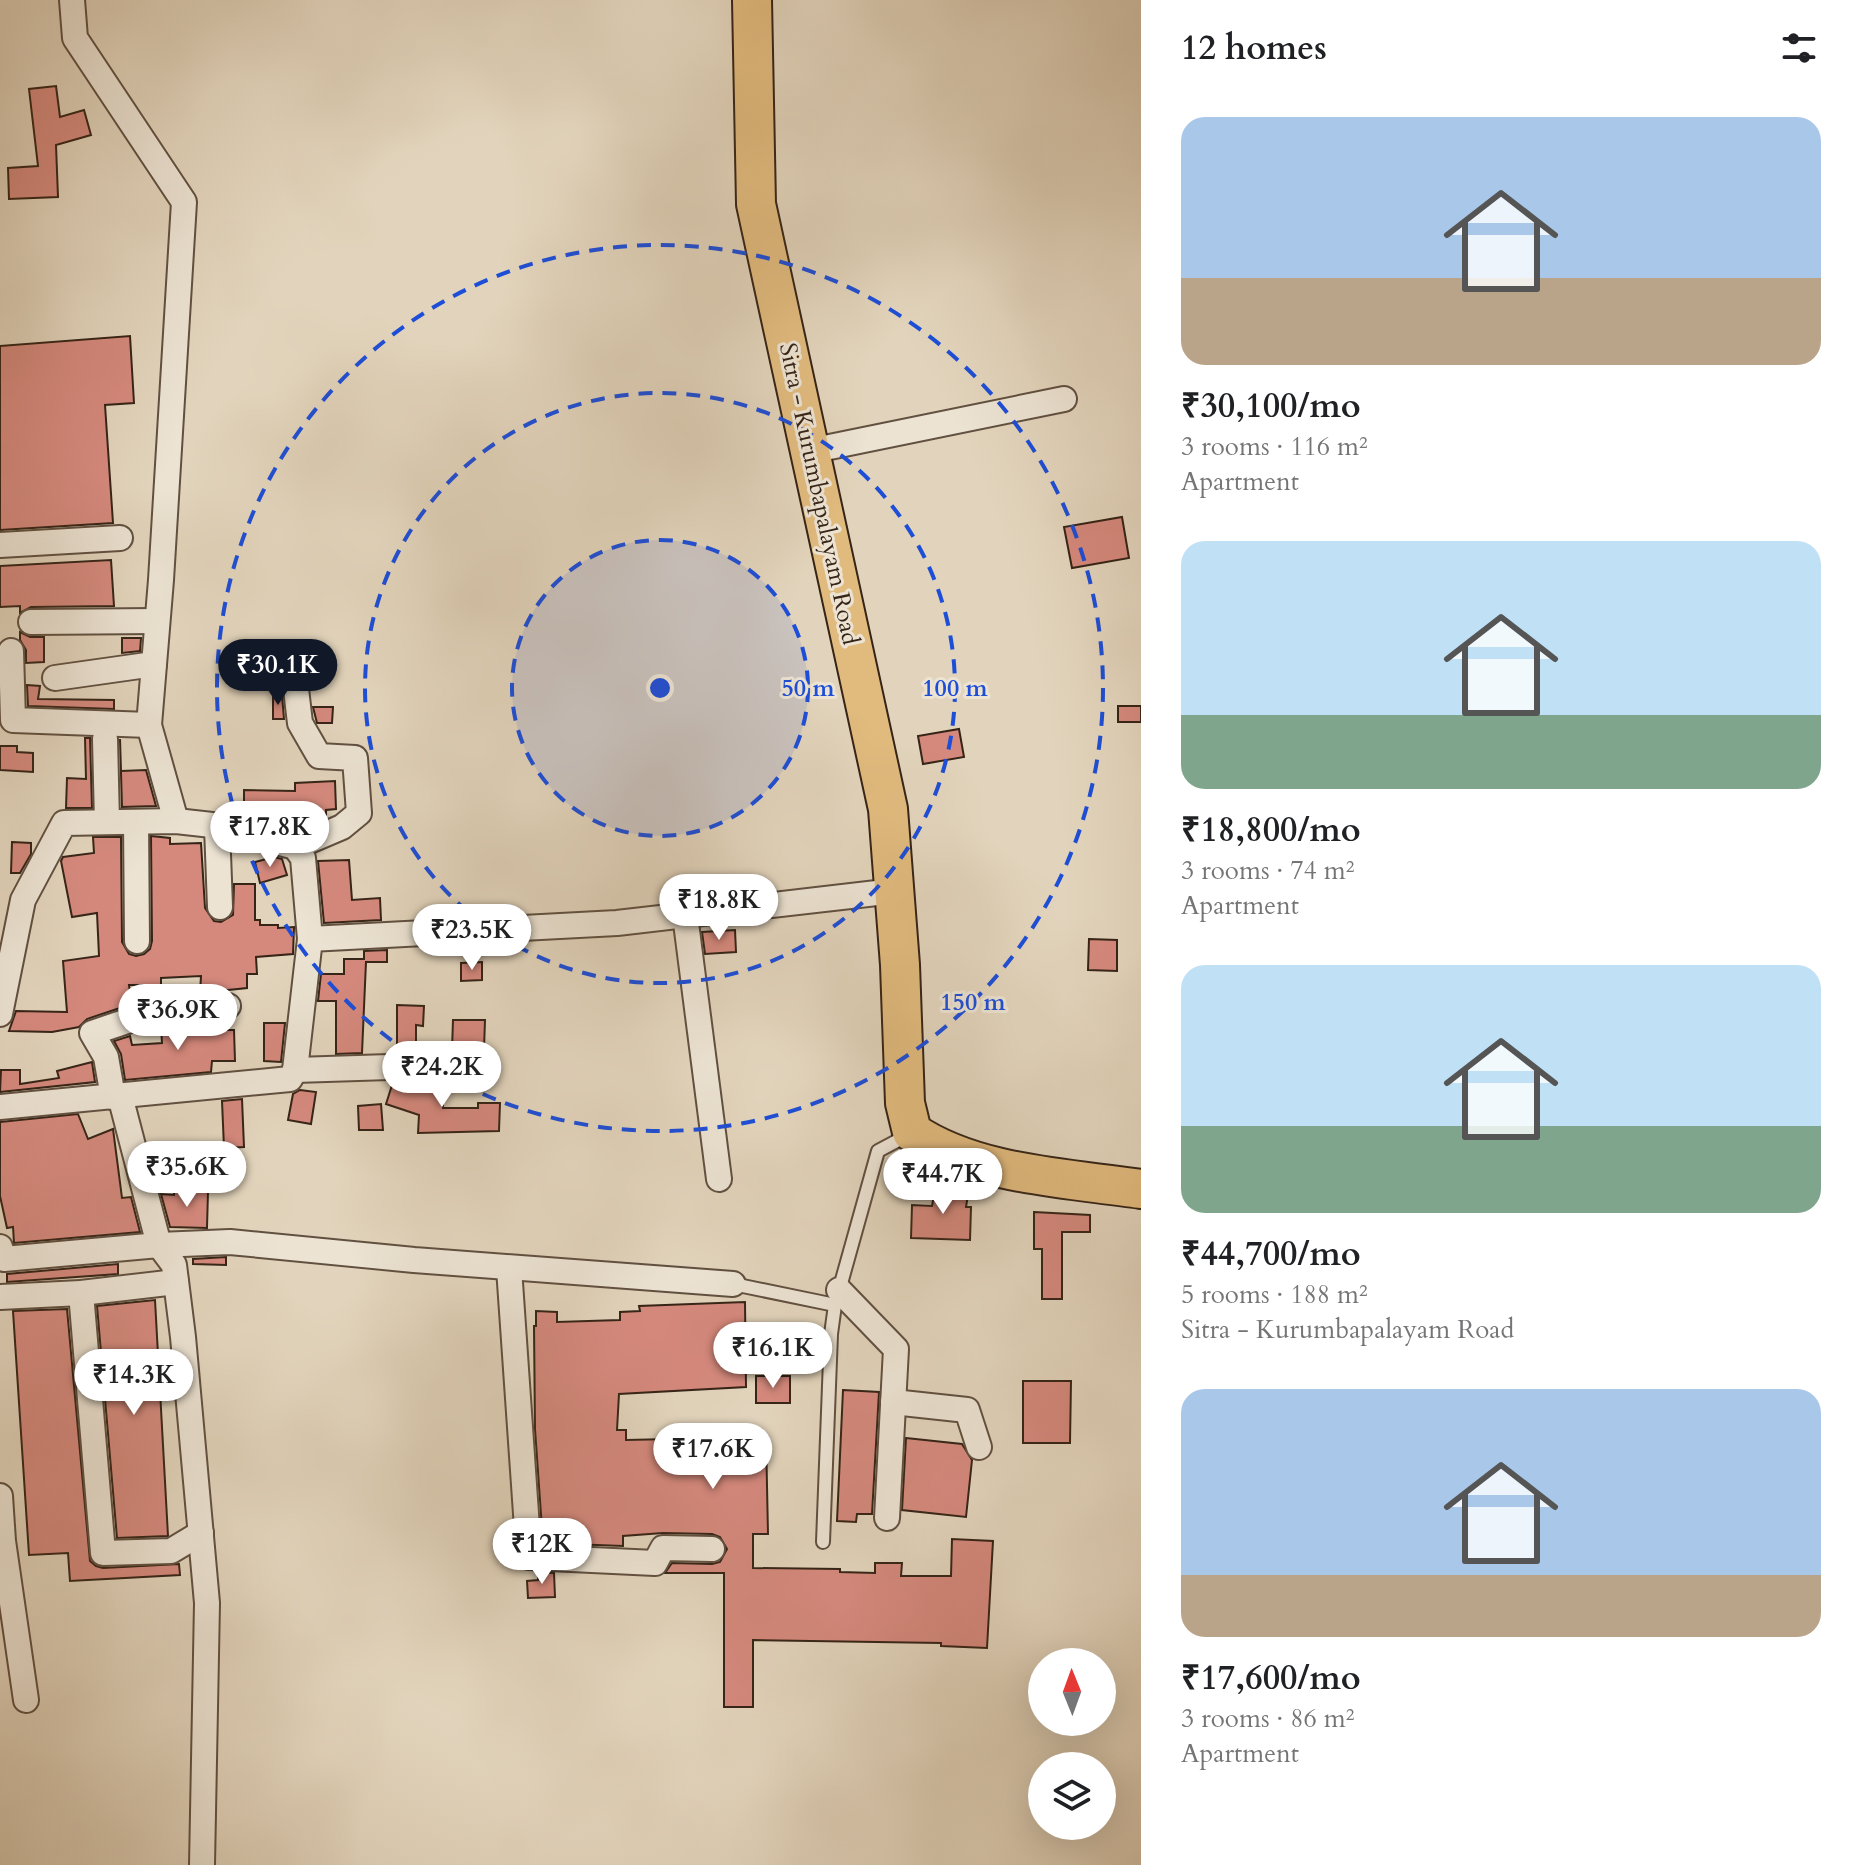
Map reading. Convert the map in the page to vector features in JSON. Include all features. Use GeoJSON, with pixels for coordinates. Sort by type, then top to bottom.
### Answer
{"type":"FeatureCollection","features":[{"type":"Feature","properties":{"kind":"main road","name":"Sitra - Kurumbapalayam Road"},"geometry":{"type":"LineString","coordinates":[[752,0],[756,204],[888,809],[905,1103],[912,1132]]}},
{"type":"Feature","properties":{"kind":"main road"},"geometry":{"type":"LineString","coordinates":[[912,1132],[936,1148],[1008,1169],[1141,1189]]}},
{"type":"Feature","properties":{"kind":"street"},"geometry":{"type":"LineString","coordinates":[[72,0],[75,38],[184,202],[149,725],[176,821]]}},
{"type":"Feature","properties":{"kind":"street"},"geometry":{"type":"LineString","coordinates":[[810,451],[1064,399]]}},
{"type":"Feature","properties":{"kind":"street"},"geometry":{"type":"LineString","coordinates":[[0,545],[120,538]]}},
{"type":"Feature","properties":{"kind":"street"},"geometry":{"type":"LineString","coordinates":[[31,622],[157,621]]}},
{"type":"Feature","properties":{"kind":"street"},"geometry":{"type":"LineString","coordinates":[[11,651],[13,720],[149,725]]}},
{"type":"Feature","properties":{"kind":"street"},"geometry":{"type":"LineString","coordinates":[[55,678],[154,664]]}},
{"type":"Feature","properties":{"kind":"street"},"geometry":{"type":"LineString","coordinates":[[0,1014],[23,900],[64,823],[176,821],[217,827],[295,847],[342,827],[359,813],[355,758],[319,756],[300,723],[294,672]]}},
{"type":"Feature","properties":{"kind":"street"},"geometry":{"type":"LineString","coordinates":[[105,739],[107,822]]}},
{"type":"Feature","properties":{"kind":"street"},"geometry":{"type":"LineString","coordinates":[[136,822],[137,941]]}},
{"type":"Feature","properties":{"kind":"street"},"geometry":{"type":"LineString","coordinates":[[217,827],[220,907]]}},
{"type":"Feature","properties":{"kind":"street"},"geometry":{"type":"LineString","coordinates":[[0,1107],[290,1079],[295,1070],[310,939],[303,858],[295,847]]}},
{"type":"Feature","properties":{"kind":"street"},"geometry":{"type":"LineString","coordinates":[[310,939],[617,923],[894,891]]}},
{"type":"Feature","properties":{"kind":"street"},"geometry":{"type":"LineString","coordinates":[[685,915],[719,1179]]}},
{"type":"Feature","properties":{"kind":"street"},"geometry":{"type":"LineString","coordinates":[[202,1865],[207,1603],[174,1265],[159,1245],[106,1057],[92,1033],[154,1012],[228,1006]]}},
{"type":"Feature","properties":{"kind":"street"},"geometry":{"type":"LineString","coordinates":[[295,1070],[485,1064]]}},
{"type":"Feature","properties":{"kind":"street"},"geometry":{"type":"LineString","coordinates":[[1,1256],[230,1242],[509,1268],[733,1284]]}},
{"type":"Feature","properties":{"kind":"street"},"geometry":{"type":"LineString","coordinates":[[509,1268],[529,1557],[655,1563],[663,1548],[712,1549]]}},
{"type":"Feature","properties":{"kind":"street"},"geometry":{"type":"LineString","coordinates":[[0,1297],[81,1293],[176,1282]]}},
{"type":"Feature","properties":{"kind":"street"},"geometry":{"type":"LineString","coordinates":[[81,1293],[103,1553],[171,1551],[201,1533]]}},
{"type":"Feature","properties":{"kind":"street"},"geometry":{"type":"LineString","coordinates":[[837,1298],[896,1349],[887,1518]]}},
{"type":"Feature","properties":{"kind":"street"},"geometry":{"type":"LineString","coordinates":[[893,1402],[967,1410],[979,1447]]}},
{"type":"Feature","properties":{"kind":"street"},"geometry":{"type":"LineString","coordinates":[[0,1496],[2,1541],[26,1700]]}},
{"type":"Feature","properties":{"kind":"lane"},"geometry":{"type":"LineString","coordinates":[[823,1542],[831,1334],[837,1298],[878,1151],[912,1132]]}},
{"type":"Feature","properties":{"kind":"lane"},"geometry":{"type":"LineString","coordinates":[[733,1284],[837,1298]]}},
{"type":"Feature","properties":{"kind":"building"},"geometry":{"type":"Polygon","coordinates":[[[56,86],[60,117],[84,110],[91,135],[56,145],[58,197],[9,199],[8,168],[38,166],[29,89],[56,86]]]}},
{"type":"Feature","properties":{"kind":"building"},"geometry":{"type":"Polygon","coordinates":[[[130,336],[134,403],[105,405],[113,523],[0,530],[0,346],[130,336]]]}},
{"type":"Feature","properties":{"kind":"building"},"geometry":{"type":"Polygon","coordinates":[[[1122,517],[1129,558],[1072,568],[1064,527],[1122,517]]]}},
{"type":"Feature","properties":{"kind":"building"},"geometry":{"type":"Polygon","coordinates":[[[111,560],[114,606],[31,607],[20,613],[20,606],[0,607],[0,566],[111,560]]]}},
{"type":"Feature","properties":{"kind":"building"},"geometry":{"type":"Polygon","coordinates":[[[20,632],[30,637],[44,637],[44,662],[26,663],[26,650],[20,640],[20,632]]]}},
{"type":"Feature","properties":{"kind":"building"},"geometry":{"type":"Polygon","coordinates":[[[122,638],[141,638],[140,651],[122,653],[122,638]]]}},
{"type":"Feature","properties":{"kind":"building"},"geometry":{"type":"Polygon","coordinates":[[[27,685],[40,686],[38,699],[114,700],[114,709],[28,706],[27,685]]]}},
{"type":"Feature","properties":{"kind":"building"},"geometry":{"type":"Polygon","coordinates":[[[273,694],[282,695],[284,719],[273,719],[273,694]]]}},
{"type":"Feature","properties":{"kind":"building"},"geometry":{"type":"Polygon","coordinates":[[[1118,706],[1141,706],[1141,722],[1118,722],[1118,706]]]}},
{"type":"Feature","properties":{"kind":"building"},"geometry":{"type":"Polygon","coordinates":[[[313,707],[333,707],[332,723],[317,723],[313,707]]]}},
{"type":"Feature","properties":{"kind":"building"},"geometry":{"type":"Polygon","coordinates":[[[959,729],[964,757],[923,764],[918,736],[959,729]]]}},
{"type":"Feature","properties":{"kind":"building"},"geometry":{"type":"Polygon","coordinates":[[[85,738],[90,738],[92,808],[66,808],[67,778],[86,779],[85,738]]]}},
{"type":"Feature","properties":{"kind":"building"},"geometry":{"type":"Polygon","coordinates":[[[120,739],[121,771],[146,770],[156,806],[122,807],[120,739]]]}},
{"type":"Feature","properties":{"kind":"building"},"geometry":{"type":"Polygon","coordinates":[[[0,746],[17,746],[17,752],[33,753],[33,772],[0,770],[0,746]]]}},
{"type":"Feature","properties":{"kind":"building"},"geometry":{"type":"Polygon","coordinates":[[[335,781],[336,809],[326,810],[326,817],[305,826],[265,824],[244,818],[244,790],[295,791],[295,783],[335,781]]]}},
{"type":"Feature","properties":{"kind":"building"},"geometry":{"type":"Polygon","coordinates":[[[151,836],[170,838],[170,844],[201,843],[205,908],[214,921],[221,922],[233,915],[234,884],[255,884],[255,920],[260,920],[260,925],[294,927],[293,954],[256,957],[257,974],[247,974],[247,988],[200,993],[201,976],[161,978],[161,985],[129,985],[132,1004],[87,1019],[79,1027],[52,1032],[9,1031],[16,1011],[67,1012],[63,961],[99,956],[97,913],[72,917],[61,861],[63,857],[94,853],[93,837],[121,837],[122,942],[129,954],[136,956],[150,949],[151,836]]]}},
{"type":"Feature","properties":{"kind":"building"},"geometry":{"type":"Polygon","coordinates":[[[12,842],[31,843],[31,854],[20,873],[11,873],[12,842]]]}},
{"type":"Feature","properties":{"kind":"building"},"geometry":{"type":"Polygon","coordinates":[[[274,857],[282,859],[287,875],[260,883],[255,862],[274,857]]]}},
{"type":"Feature","properties":{"kind":"building"},"geometry":{"type":"Polygon","coordinates":[[[349,860],[352,900],[380,898],[381,920],[324,923],[318,861],[349,860]]]}},
{"type":"Feature","properties":{"kind":"building"},"geometry":{"type":"Polygon","coordinates":[[[735,930],[736,952],[705,954],[702,932],[735,930]]]}},
{"type":"Feature","properties":{"kind":"building"},"geometry":{"type":"Polygon","coordinates":[[[1089,939],[1117,940],[1117,971],[1088,970],[1089,939]]]}},
{"type":"Feature","properties":{"kind":"building"},"geometry":{"type":"Polygon","coordinates":[[[387,950],[387,962],[366,962],[362,1053],[336,1054],[336,1001],[318,1001],[321,974],[344,974],[344,959],[364,959],[364,951],[387,950]]]}},
{"type":"Feature","properties":{"kind":"building"},"geometry":{"type":"Polygon","coordinates":[[[482,962],[482,980],[461,981],[461,963],[482,962]]]}},
{"type":"Feature","properties":{"kind":"building"},"geometry":{"type":"Polygon","coordinates":[[[397,1005],[424,1006],[423,1026],[416,1025],[416,1051],[397,1052],[397,1005]]]}},
{"type":"Feature","properties":{"kind":"building"},"geometry":{"type":"Polygon","coordinates":[[[453,1020],[485,1020],[484,1049],[452,1050],[453,1020]]]}},
{"type":"Feature","properties":{"kind":"building"},"geometry":{"type":"Polygon","coordinates":[[[218,1022],[218,1030],[234,1030],[235,1061],[212,1061],[211,1072],[125,1080],[121,1054],[114,1041],[130,1036],[132,1045],[162,1043],[161,1026],[218,1022]]]}},
{"type":"Feature","properties":{"kind":"building"},"geometry":{"type":"Polygon","coordinates":[[[264,1023],[285,1023],[281,1062],[264,1061],[264,1023]]]}},
{"type":"Feature","properties":{"kind":"building"},"geometry":{"type":"Polygon","coordinates":[[[92,1062],[95,1082],[0,1092],[1,1070],[20,1070],[20,1084],[59,1078],[57,1071],[92,1062]]]}},
{"type":"Feature","properties":{"kind":"building"},"geometry":{"type":"Polygon","coordinates":[[[442,1080],[443,1108],[478,1108],[478,1103],[500,1103],[499,1131],[418,1133],[419,1115],[386,1104],[393,1082],[442,1080]]]}},
{"type":"Feature","properties":{"kind":"building"},"geometry":{"type":"Polygon","coordinates":[[[300,1090],[316,1092],[311,1124],[288,1120],[293,1094],[300,1090]]]}},
{"type":"Feature","properties":{"kind":"building"},"geometry":{"type":"Polygon","coordinates":[[[242,1099],[244,1147],[224,1148],[222,1101],[242,1099]]]}},
{"type":"Feature","properties":{"kind":"building"},"geometry":{"type":"Polygon","coordinates":[[[381,1104],[383,1130],[359,1130],[358,1106],[381,1104]]]}},
{"type":"Feature","properties":{"kind":"building"},"geometry":{"type":"Polygon","coordinates":[[[78,1114],[88,1139],[113,1129],[122,1198],[131,1197],[140,1232],[14,1243],[13,1227],[7,1228],[0,1196],[0,1122],[78,1114]]]}},
{"type":"Feature","properties":{"kind":"building"},"geometry":{"type":"Polygon","coordinates":[[[936,1184],[969,1189],[966,1207],[971,1207],[970,1240],[911,1238],[912,1205],[932,1206],[936,1184]]]}},
{"type":"Feature","properties":{"kind":"building"},"geometry":{"type":"Polygon","coordinates":[[[174,1190],[208,1191],[207,1228],[170,1227],[161,1194],[174,1195],[174,1190]]]}},
{"type":"Feature","properties":{"kind":"building"},"geometry":{"type":"Polygon","coordinates":[[[1034,1212],[1090,1215],[1090,1232],[1062,1232],[1062,1299],[1042,1299],[1042,1249],[1034,1249],[1034,1212]]]}},
{"type":"Feature","properties":{"kind":"building"},"geometry":{"type":"Polygon","coordinates":[[[226,1257],[226,1265],[193,1264],[193,1259],[226,1257]]]}},
{"type":"Feature","properties":{"kind":"building"},"geometry":{"type":"Polygon","coordinates":[[[118,1264],[118,1274],[7,1282],[7,1274],[118,1264]]]}},
{"type":"Feature","properties":{"kind":"building"},"geometry":{"type":"Polygon","coordinates":[[[155,1300],[168,1536],[117,1538],[97,1306],[155,1300]]]}},
{"type":"Feature","properties":{"kind":"building"},"geometry":{"type":"Polygon","coordinates":[[[745,1302],[746,1387],[619,1394],[617,1430],[626,1430],[626,1440],[766,1437],[768,1534],[753,1534],[753,1568],[840,1569],[840,1572],[875,1573],[875,1563],[902,1563],[901,1576],[951,1576],[952,1539],[993,1541],[987,1648],[941,1646],[941,1643],[753,1640],[753,1707],[724,1707],[724,1573],[665,1573],[672,1563],[720,1562],[727,1549],[720,1537],[712,1534],[663,1533],[623,1536],[623,1546],[543,1543],[535,1429],[536,1311],[557,1312],[557,1322],[620,1320],[620,1312],[640,1311],[639,1306],[745,1302]]]}},
{"type":"Feature","properties":{"kind":"building"},"geometry":{"type":"Polygon","coordinates":[[[67,1309],[90,1561],[103,1568],[179,1564],[180,1575],[70,1581],[68,1553],[29,1555],[13,1311],[67,1309]]]}},
{"type":"Feature","properties":{"kind":"building"},"geometry":{"type":"Polygon","coordinates":[[[756,1376],[790,1376],[790,1403],[756,1403],[756,1376]]]}},
{"type":"Feature","properties":{"kind":"building"},"geometry":{"type":"Polygon","coordinates":[[[1023,1381],[1071,1381],[1070,1443],[1023,1443],[1023,1381]]]}},
{"type":"Feature","properties":{"kind":"building"},"geometry":{"type":"Polygon","coordinates":[[[843,1390],[879,1392],[872,1514],[857,1514],[856,1522],[837,1521],[843,1390]]]}},
{"type":"Feature","properties":{"kind":"building"},"geometry":{"type":"Polygon","coordinates":[[[906,1438],[962,1444],[972,1460],[966,1517],[902,1510],[906,1438]]]}},
{"type":"Feature","properties":{"kind":"building"},"geometry":{"type":"Polygon","coordinates":[[[538,1572],[554,1573],[555,1597],[528,1598],[527,1581],[538,1580],[538,1572]]]}}]}
